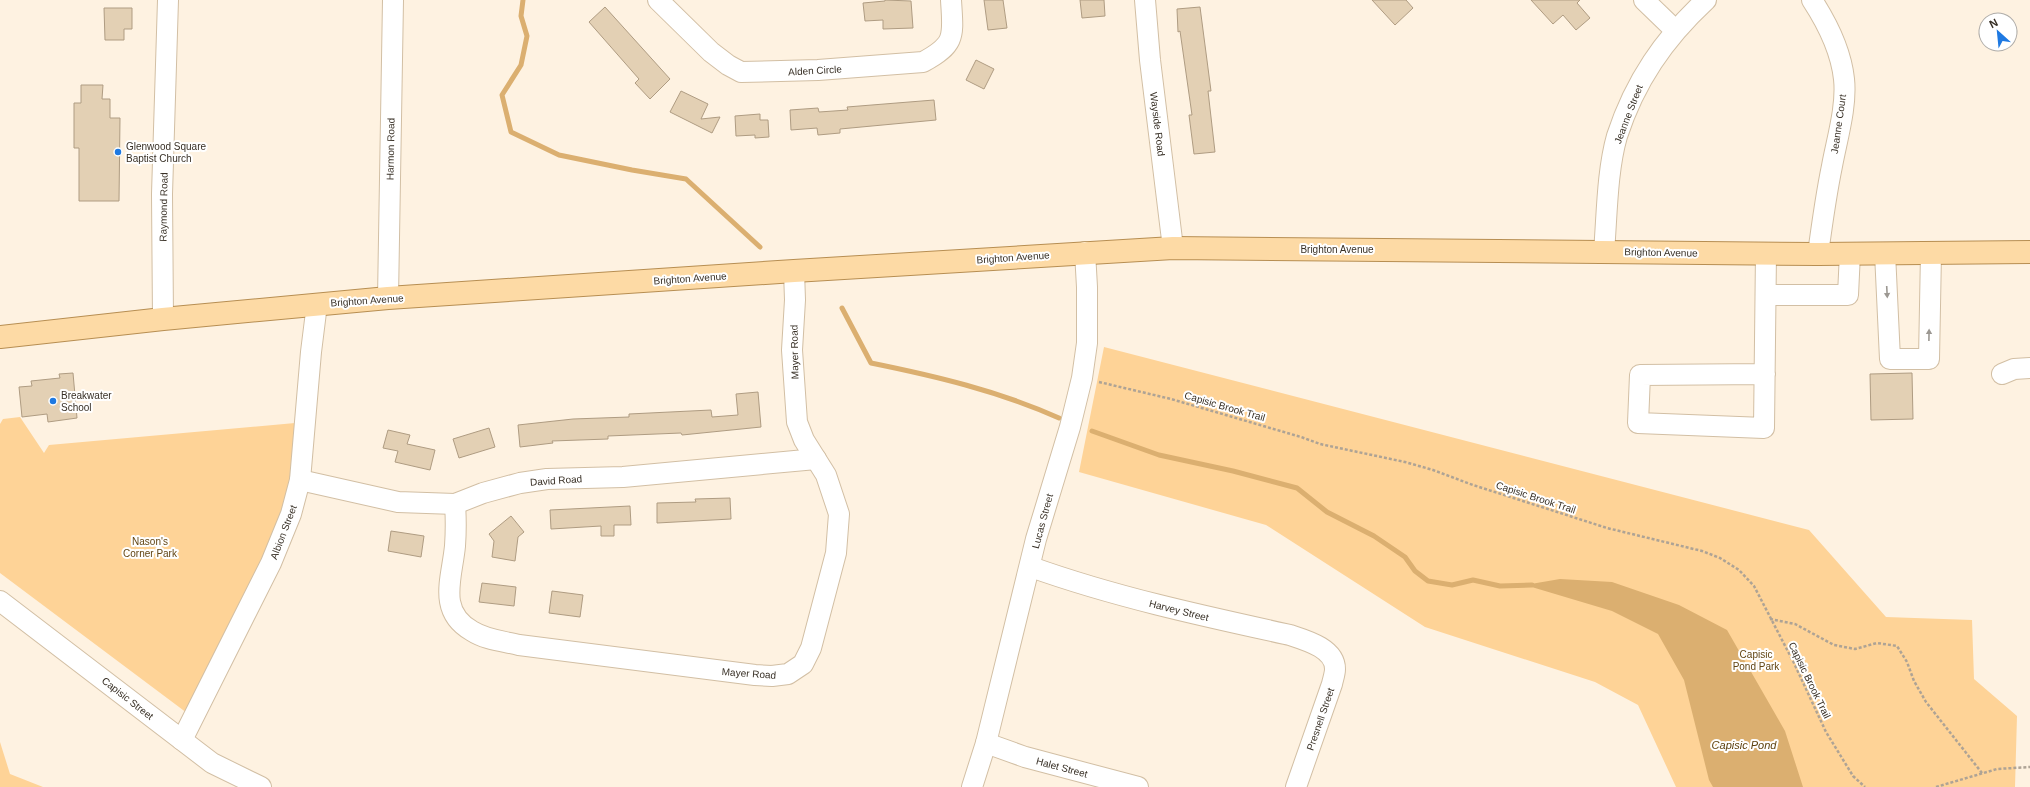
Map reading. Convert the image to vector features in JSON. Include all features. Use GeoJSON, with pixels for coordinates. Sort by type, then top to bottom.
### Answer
{"type":"FeatureCollection","features":[{"type":"Feature","properties":{"kind":"main road","name":"Brighton Avenue"},"geometry":{"type":"LineString","coordinates":[[0,337],[163,319],[388,298],[794,270],[1173,248],[1818,254],[2030,252]]}},
{"type":"Feature","properties":{"kind":"street","name":"Raymond Road"},"geometry":{"type":"LineString","coordinates":[[163,319],[162,194],[168,0]]}},
{"type":"Feature","properties":{"kind":"street","name":"Harmon Road"},"geometry":{"type":"LineString","coordinates":[[388,298],[393,0]]}},
{"type":"Feature","properties":{"kind":"street","name":"Alden Circle"},"geometry":{"type":"LineString","coordinates":[[658,0],[698,40],[728,65],[741,72],[770,73],[923,62],[936,55],[949,44],[953,26],[951,0]]}},
{"type":"Feature","properties":{"kind":"street","name":"Wayside Road"},"geometry":{"type":"LineString","coordinates":[[1145,0],[1150,60],[1173,248]]}},
{"type":"Feature","properties":{"kind":"street"},"geometry":{"type":"LineString","coordinates":[[1644,0],[1675,30]]}},
{"type":"Feature","properties":{"kind":"street","name":"Jeanne Street"},"geometry":{"type":"LineString","coordinates":[[1604,252],[1611,169],[1617,137],[1640,82],[1656,54],[1675,30],[1706,0]]}},
{"type":"Feature","properties":{"kind":"street","name":"Jeanne Court"},"geometry":{"type":"LineString","coordinates":[[1812,0],[1834,42],[1841,60],[1844,80],[1842,117],[1824,203],[1818,254]]}},
{"type":"Feature","properties":{"kind":"street","name":"Lucas Street"},"geometry":{"type":"LineString","coordinates":[[972,787],[986,743],[1031,567],[1036,539],[1070,427],[1082,378],[1087,343],[1087,287],[1085,252]]}},
{"type":"Feature","properties":{"kind":"street"},"geometry":{"type":"LineString","coordinates":[[1765,374],[1640,375],[1638,423],[1764,428],[1765,374],[1766,295],[1766,253]]}},
{"type":"Feature","properties":{"kind":"street"},"geometry":{"type":"LineString","coordinates":[[1766,295],[1848,295],[1850,253]]}},
{"type":"Feature","properties":{"kind":"street"},"geometry":{"type":"LineString","coordinates":[[1885,253],[1890,359],[1929,359],[1931,253]]}},
{"type":"Feature","properties":{"kind":"street","name":"Mayer Road"},"geometry":{"type":"LineString","coordinates":[[455,504],[455,548],[448,580],[448,599],[457,619],[472,631],[488,638],[519,645],[772,676],[788,674],[803,664],[811,648],[836,553],[839,514],[826,475],[804,440],[798,422],[792,350],[795,300],[794,270]]}},
{"type":"Feature","properties":{"kind":"street","name":"Albion Street"},"geometry":{"type":"LineString","coordinates":[[182,740],[272,563],[291,514],[300,480],[311,352],[317,304]]}},
{"type":"Feature","properties":{"kind":"street"},"geometry":{"type":"LineString","coordinates":[[2002,374],[2014,369],[2030,368]]}},
{"type":"Feature","properties":{"kind":"street","name":"David Road"},"geometry":{"type":"LineString","coordinates":[[300,480],[398,502],[455,504],[483,493],[520,483],[548,479],[623,477],[816,459]]}},
{"type":"Feature","properties":{"kind":"street","name":"Harvey Street"},"geometry":{"type":"LineString","coordinates":[[1031,567],[1070,582],[1176,610],[1290,635],[1308,641],[1327,651]]}},
{"type":"Feature","properties":{"kind":"street","name":"Capisic Street"},"geometry":{"type":"LineString","coordinates":[[0,602],[212,763],[261,787]]}},
{"type":"Feature","properties":{"kind":"street","name":"Presnell Street"},"geometry":{"type":"LineString","coordinates":[[1296,787],[1332,684],[1335,667],[1327,651]]}},
{"type":"Feature","properties":{"kind":"street","name":"Halet Street"},"geometry":{"type":"LineString","coordinates":[[986,743],[1025,757],[1138,787]]}},
{"type":"Feature","properties":{"kind":"path","name":"Capisic Brook Trail"},"geometry":{"type":"LineString","coordinates":[[1082,378],[1171,399],[1301,437],[1320,444],[1405,462],[1607,528],[1702,551],[1720,558],[1739,570],[1754,586],[1826,732],[1853,776],[1865,787]]}},
{"type":"Feature","properties":{"kind":"path"},"geometry":{"type":"LineString","coordinates":[[1770,619],[1795,624],[1834,646],[1855,649],[1878,643],[1896,646],[1907,662],[1914,681],[1926,702],[1982,773]]}},
{"type":"Feature","properties":{"kind":"path"},"geometry":{"type":"LineString","coordinates":[[1936,787],[1997,769],[2030,767]]}},
{"type":"Feature","properties":{"kind":"green space","name":"Capisic Pond Park"},"geometry":{"type":"Polygon","coordinates":[[[1104,347],[1809,530],[1886,617],[1972,620],[1974,679],[2017,716],[2015,787],[1676,787],[1638,705],[1595,682],[1425,627],[1266,525],[1079,472],[1104,347]]]}},
{"type":"Feature","properties":{"kind":"green space","name":"Nason's Corner Park"},"geometry":{"type":"Polygon","coordinates":[[[20,417],[44,453],[49,445],[295,423],[288,501],[280,532],[187,713],[0,573],[0,424],[3,419],[20,417]]]}},
{"type":"Feature","properties":{"kind":"green space"},"geometry":{"type":"Polygon","coordinates":[[[0,742],[10,774],[43,787],[0,787],[0,742]]]}},
{"type":"Feature","properties":{"kind":"water","name":"Capisic Pond"},"geometry":{"type":"Polygon","coordinates":[[[1560,579],[1612,582],[1679,605],[1727,630],[1785,731],[1803,787],[1713,787],[1709,780],[1684,680],[1658,634],[1612,611],[1525,585],[1560,579]]]}},
{"type":"Feature","properties":{"kind":"building"},"geometry":{"type":"Polygon","coordinates":[[[885,0],[911,1],[913,28],[883,29],[883,20],[865,21],[863,3],[885,0]]]}},
{"type":"Feature","properties":{"kind":"building"},"geometry":{"type":"Polygon","coordinates":[[[984,0],[1003,0],[1007,28],[988,30],[984,0]]]}},
{"type":"Feature","properties":{"kind":"building"},"geometry":{"type":"Polygon","coordinates":[[[1080,0],[1104,0],[1105,16],[1082,18],[1080,0]]]}},
{"type":"Feature","properties":{"kind":"building"},"geometry":{"type":"Polygon","coordinates":[[[1372,0],[1406,0],[1413,8],[1395,25],[1372,0]]]}},
{"type":"Feature","properties":{"kind":"building"},"geometry":{"type":"Polygon","coordinates":[[[1531,0],[1580,0],[1577,3],[1590,18],[1576,30],[1563,15],[1553,24],[1531,0]]]}},
{"type":"Feature","properties":{"kind":"building"},"geometry":{"type":"Polygon","coordinates":[[[605,7],[670,79],[650,99],[635,83],[639,79],[589,22],[605,7]]]}},
{"type":"Feature","properties":{"kind":"building"},"geometry":{"type":"Polygon","coordinates":[[[1200,7],[1211,91],[1208,91],[1215,152],[1194,154],[1189,115],[1192,115],[1180,31],[1178,32],[1177,9],[1200,7]]]}},
{"type":"Feature","properties":{"kind":"building"},"geometry":{"type":"Polygon","coordinates":[[[104,8],[132,8],[132,29],[124,29],[124,40],[105,40],[104,8]]]}},
{"type":"Feature","properties":{"kind":"building"},"geometry":{"type":"Polygon","coordinates":[[[976,60],[994,69],[984,89],[966,80],[976,60]]]}},
{"type":"Feature","properties":{"kind":"building"},"geometry":{"type":"Polygon","coordinates":[[[81,85],[103,85],[102,99],[110,99],[110,118],[120,118],[119,201],[79,201],[79,148],[74,148],[74,103],[81,103],[81,85]]]}},
{"type":"Feature","properties":{"kind":"building"},"geometry":{"type":"Polygon","coordinates":[[[681,91],[708,104],[701,119],[720,117],[712,133],[670,112],[681,91]]]}},
{"type":"Feature","properties":{"kind":"building"},"geometry":{"type":"Polygon","coordinates":[[[934,100],[936,120],[840,129],[840,133],[818,135],[817,128],[791,130],[790,110],[818,108],[819,112],[848,110],[847,107],[934,100]]]}},
{"type":"Feature","properties":{"kind":"building"},"geometry":{"type":"Polygon","coordinates":[[[760,114],[760,120],[768,120],[769,137],[755,138],[755,135],[736,136],[735,116],[760,114]]]}},
{"type":"Feature","properties":{"kind":"building"},"geometry":{"type":"Polygon","coordinates":[[[73,373],[77,418],[48,422],[47,414],[22,417],[19,387],[32,386],[31,381],[60,378],[59,374],[73,373]]]}},
{"type":"Feature","properties":{"kind":"building"},"geometry":{"type":"Polygon","coordinates":[[[1912,373],[1913,419],[1871,420],[1870,374],[1912,373]]]}},
{"type":"Feature","properties":{"kind":"building"},"geometry":{"type":"Polygon","coordinates":[[[758,392],[761,427],[682,435],[681,433],[608,436],[608,439],[552,441],[553,443],[520,447],[518,425],[573,419],[629,417],[629,414],[711,410],[712,417],[738,415],[736,394],[758,392]]]}},
{"type":"Feature","properties":{"kind":"building"},"geometry":{"type":"Polygon","coordinates":[[[489,428],[495,447],[459,458],[453,439],[489,428]]]}},
{"type":"Feature","properties":{"kind":"building"},"geometry":{"type":"Polygon","coordinates":[[[388,430],[410,435],[407,444],[435,450],[430,470],[395,462],[398,451],[383,448],[388,430]]]}},
{"type":"Feature","properties":{"kind":"building"},"geometry":{"type":"Polygon","coordinates":[[[730,498],[731,519],[657,523],[657,503],[696,502],[695,499],[730,498]]]}},
{"type":"Feature","properties":{"kind":"building"},"geometry":{"type":"Polygon","coordinates":[[[630,506],[631,525],[614,525],[614,536],[601,536],[601,526],[551,529],[550,510],[630,506]]]}},
{"type":"Feature","properties":{"kind":"building"},"geometry":{"type":"Polygon","coordinates":[[[511,516],[524,532],[518,537],[515,561],[492,557],[494,541],[489,534],[511,516]]]}},
{"type":"Feature","properties":{"kind":"building"},"geometry":{"type":"Polygon","coordinates":[[[391,531],[424,536],[421,557],[388,551],[391,531]]]}},
{"type":"Feature","properties":{"kind":"building"},"geometry":{"type":"Polygon","coordinates":[[[482,583],[516,587],[514,606],[479,602],[482,583]]]}},
{"type":"Feature","properties":{"kind":"building"},"geometry":{"type":"Polygon","coordinates":[[[552,591],[583,595],[580,617],[549,613],[552,591]]]}},
{"type":"Feature","properties":{"kind":"waterway"},"geometry":{"type":"LineString","coordinates":[[523,0],[521,16],[527,36],[521,65],[502,95],[511,132],[559,155],[686,179],[760,247]]}},
{"type":"Feature","properties":{"kind":"waterway"},"geometry":{"type":"LineString","coordinates":[[842,308],[871,363],[919,373],[990,392],[1036,408],[1059,418]]}},
{"type":"Feature","properties":{"kind":"waterway"},"geometry":{"type":"LineString","coordinates":[[1092,431],[1159,455],[1233,471],[1297,488],[1327,512],[1374,536],[1405,557],[1415,571],[1428,581],[1452,585],[1473,580],[1500,586],[1532,585]]}},
{"type":"Feature","properties":{"kind":"place","name":"Glenwood Square Baptist Church"},"geometry":{"type":"Point","coordinates":[118,152]}},
{"type":"Feature","properties":{"kind":"place","name":"Breakwater School"},"geometry":{"type":"Point","coordinates":[53,401]}}]}
